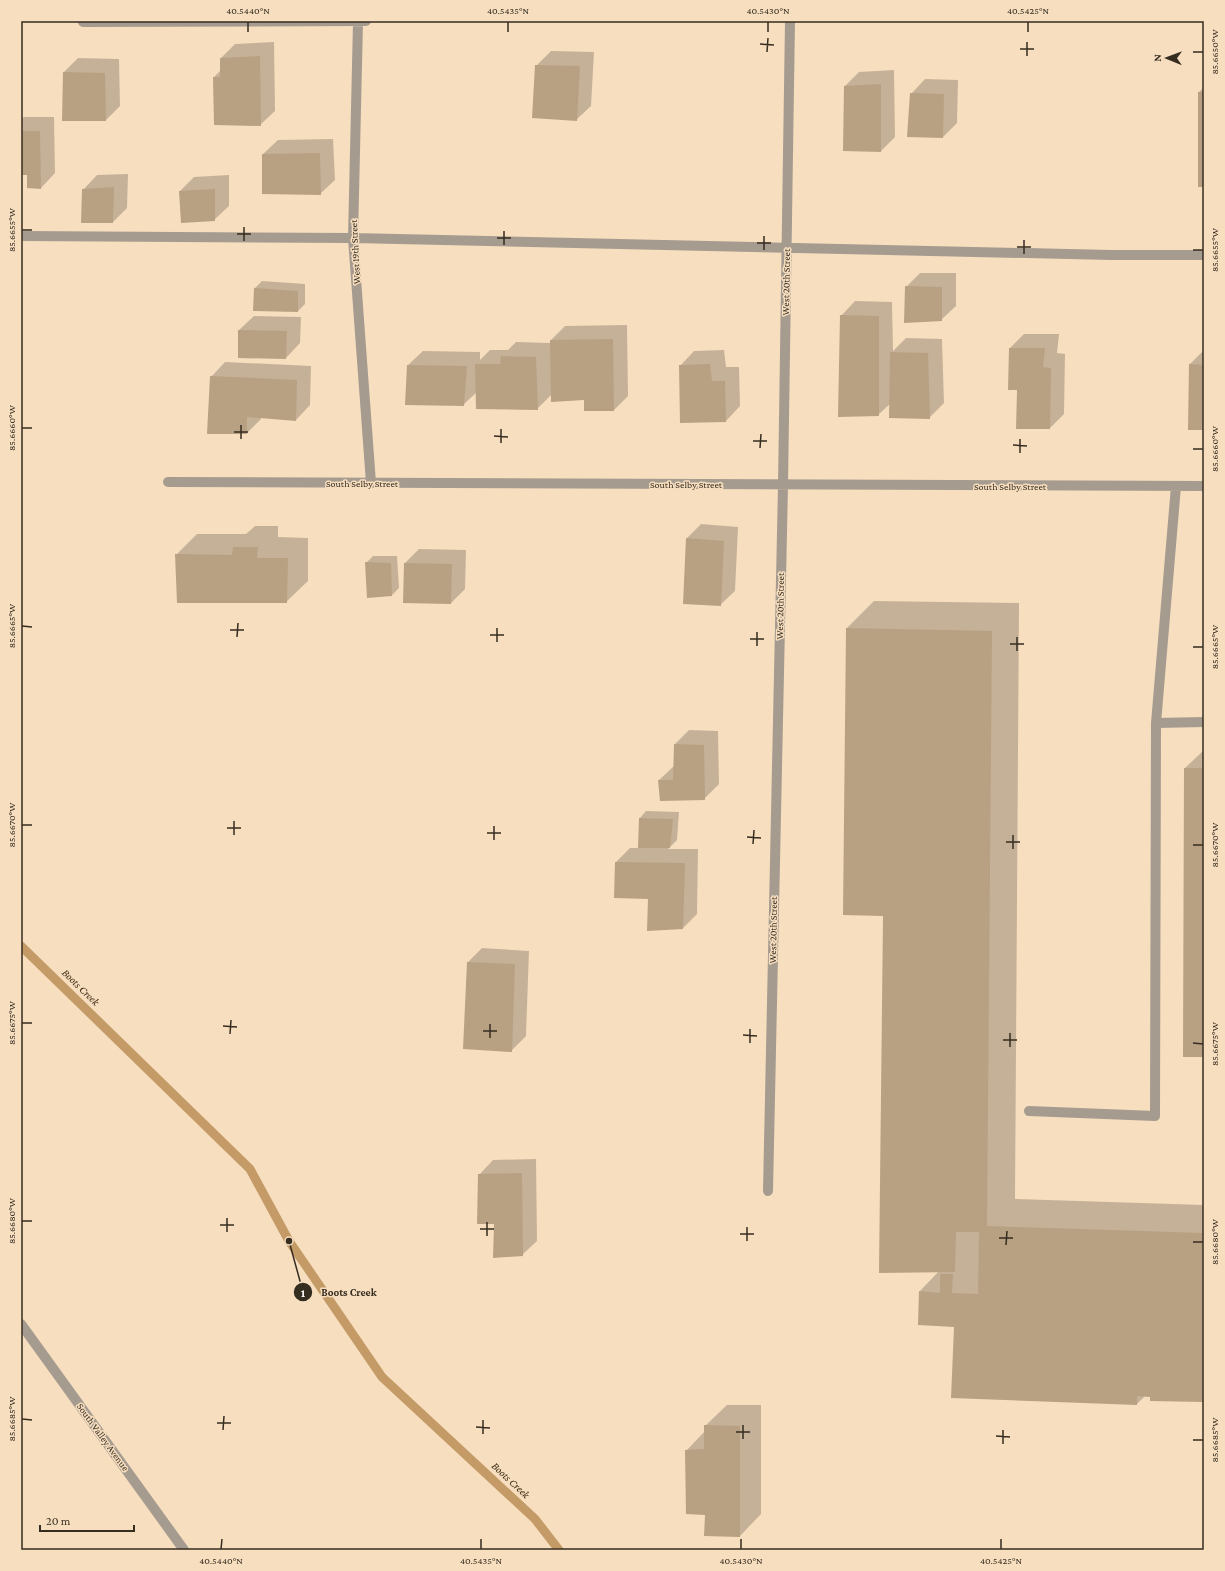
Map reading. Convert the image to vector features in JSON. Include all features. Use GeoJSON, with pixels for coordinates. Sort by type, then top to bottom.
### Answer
{"type":"FeatureCollection","features":[{"type":"Feature","properties":{"kind":"street"},"geometry":{"type":"LineString","coordinates":[[83,22],[362,21]]}},
{"type":"Feature","properties":{"kind":"street","name":"West 19th Street"},"geometry":{"type":"LineString","coordinates":[[362,21],[353,238],[371,483]]}},
{"type":"Feature","properties":{"kind":"street","name":"West 20th Street"},"geometry":{"type":"LineString","coordinates":[[768,1191],[783,485],[790,21]]}},
{"type":"Feature","properties":{"kind":"street"},"geometry":{"type":"LineString","coordinates":[[21,236],[353,238],[1111,255],[1204,255]]}},
{"type":"Feature","properties":{"kind":"street","name":"South Selby Street"},"geometry":{"type":"LineString","coordinates":[[168,482],[1204,486]]}},
{"type":"Feature","properties":{"kind":"street"},"geometry":{"type":"LineString","coordinates":[[1029,1111],[1155,1116],[1156,724],[1176,486]]}},
{"type":"Feature","properties":{"kind":"street"},"geometry":{"type":"LineString","coordinates":[[1156,724],[1199,722]]}},
{"type":"Feature","properties":{"kind":"street","name":"South Valley Avenue"},"geometry":{"type":"LineString","coordinates":[[21,1324],[184,1550]]}},
{"type":"Feature","properties":{"kind":"building"},"geometry":{"type":"Polygon","coordinates":[[[260,56],[261,126],[214,125],[213,77],[220,77],[220,58],[260,56]]]}},
{"type":"Feature","properties":{"kind":"building"},"geometry":{"type":"Polygon","coordinates":[[[535,65],[580,66],[577,121],[532,118],[535,65]]]}},
{"type":"Feature","properties":{"kind":"building"},"geometry":{"type":"Polygon","coordinates":[[[63,72],[105,73],[106,121],[62,121],[63,72]]]}},
{"type":"Feature","properties":{"kind":"building"},"geometry":{"type":"Polygon","coordinates":[[[881,84],[881,152],[843,151],[844,86],[881,84]]]}},
{"type":"Feature","properties":{"kind":"building"},"geometry":{"type":"Polygon","coordinates":[[[1198,92],[1204,92],[1204,187],[1198,187],[1198,92]]]}},
{"type":"Feature","properties":{"kind":"building"},"geometry":{"type":"Polygon","coordinates":[[[910,93],[944,94],[943,138],[907,137],[910,93]]]}},
{"type":"Feature","properties":{"kind":"building"},"geometry":{"type":"Polygon","coordinates":[[[21,131],[40,131],[41,189],[27,188],[27,175],[21,175],[21,131]]]}},
{"type":"Feature","properties":{"kind":"building"},"geometry":{"type":"Polygon","coordinates":[[[320,153],[321,195],[262,194],[262,154],[320,153]]]}},
{"type":"Feature","properties":{"kind":"building"},"geometry":{"type":"Polygon","coordinates":[[[114,187],[113,223],[81,223],[82,189],[114,187]]]}},
{"type":"Feature","properties":{"kind":"building"},"geometry":{"type":"Polygon","coordinates":[[[215,189],[215,221],[181,223],[179,191],[215,189]]]}},
{"type":"Feature","properties":{"kind":"building"},"geometry":{"type":"Polygon","coordinates":[[[905,286],[942,287],[942,321],[904,323],[905,286]]]}},
{"type":"Feature","properties":{"kind":"building"},"geometry":{"type":"Polygon","coordinates":[[[254,288],[298,291],[298,312],[253,311],[254,288]]]}},
{"type":"Feature","properties":{"kind":"building"},"geometry":{"type":"Polygon","coordinates":[[[840,315],[879,316],[879,416],[838,417],[840,315]]]}},
{"type":"Feature","properties":{"kind":"building"},"geometry":{"type":"Polygon","coordinates":[[[238,330],[287,331],[286,359],[238,358],[238,330]]]}},
{"type":"Feature","properties":{"kind":"building"},"geometry":{"type":"Polygon","coordinates":[[[613,339],[614,411],[584,411],[584,400],[551,402],[550,340],[613,339]]]}},
{"type":"Feature","properties":{"kind":"building"},"geometry":{"type":"Polygon","coordinates":[[[1009,348],[1045,348],[1043,367],[1051,368],[1050,429],[1016,429],[1017,390],[1008,390],[1009,348]]]}},
{"type":"Feature","properties":{"kind":"building"},"geometry":{"type":"Polygon","coordinates":[[[890,352],[928,353],[930,419],[889,418],[890,352]]]}},
{"type":"Feature","properties":{"kind":"building"},"geometry":{"type":"Polygon","coordinates":[[[501,356],[536,357],[538,410],[476,409],[475,364],[500,364],[501,356]]]}},
{"type":"Feature","properties":{"kind":"building"},"geometry":{"type":"Polygon","coordinates":[[[710,364],[712,381],[725,381],[726,422],[680,423],[679,365],[710,364]]]}},
{"type":"Feature","properties":{"kind":"building"},"geometry":{"type":"Polygon","coordinates":[[[1189,364],[1204,365],[1204,430],[1188,430],[1189,364]]]}},
{"type":"Feature","properties":{"kind":"building"},"geometry":{"type":"Polygon","coordinates":[[[407,365],[467,366],[464,406],[405,405],[407,365]]]}},
{"type":"Feature","properties":{"kind":"building"},"geometry":{"type":"Polygon","coordinates":[[[210,376],[297,380],[296,421],[247,417],[247,434],[207,434],[210,376]]]}},
{"type":"Feature","properties":{"kind":"building"},"geometry":{"type":"Polygon","coordinates":[[[686,538],[724,541],[721,606],[683,604],[686,538]]]}},
{"type":"Feature","properties":{"kind":"building"},"geometry":{"type":"Polygon","coordinates":[[[233,547],[258,547],[257,558],[288,558],[287,603],[177,603],[175,554],[232,555],[233,547]]]}},
{"type":"Feature","properties":{"kind":"building"},"geometry":{"type":"Polygon","coordinates":[[[365,562],[391,563],[392,596],[367,598],[365,562]]]}},
{"type":"Feature","properties":{"kind":"building"},"geometry":{"type":"Polygon","coordinates":[[[404,563],[452,564],[451,604],[403,603],[404,563]]]}},
{"type":"Feature","properties":{"kind":"building"},"geometry":{"type":"Polygon","coordinates":[[[846,628],[992,631],[987,1226],[1204,1233],[1204,1402],[1150,1401],[1150,1397],[1137,1396],[1137,1405],[951,1398],[954,1327],[918,1325],[919,1291],[940,1293],[940,1274],[953,1274],[952,1293],[978,1294],[979,1232],[956,1232],[955,1272],[879,1273],[883,916],[843,915],[846,628]]]}},
{"type":"Feature","properties":{"kind":"building"},"geometry":{"type":"Polygon","coordinates":[[[674,744],[704,745],[705,800],[660,801],[658,780],[673,780],[674,744]]]}},
{"type":"Feature","properties":{"kind":"building"},"geometry":{"type":"Polygon","coordinates":[[[1184,768],[1204,768],[1204,1057],[1183,1057],[1184,768]]]}},
{"type":"Feature","properties":{"kind":"building"},"geometry":{"type":"Polygon","coordinates":[[[639,818],[673,819],[670,848],[638,848],[639,818]]]}},
{"type":"Feature","properties":{"kind":"building"},"geometry":{"type":"Polygon","coordinates":[[[615,862],[685,863],[683,929],[647,931],[648,899],[614,898],[615,862]]]}},
{"type":"Feature","properties":{"kind":"building"},"geometry":{"type":"Polygon","coordinates":[[[467,962],[515,964],[512,1052],[463,1049],[467,962]]]}},
{"type":"Feature","properties":{"kind":"building"},"geometry":{"type":"Polygon","coordinates":[[[522,1173],[523,1256],[493,1258],[494,1224],[477,1224],[478,1174],[522,1173]]]}},
{"type":"Feature","properties":{"kind":"building"},"geometry":{"type":"Polygon","coordinates":[[[704,1425],[740,1426],[740,1537],[704,1536],[705,1515],[686,1514],[685,1450],[704,1449],[704,1425]]]}},
{"type":"Feature","properties":{"kind":"waterway","name":"Boots Creek"},"geometry":{"type":"LineString","coordinates":[[21,946],[250,1169],[289,1241],[382,1377],[535,1519],[559,1550]]}},
{"type":"Feature","properties":{"kind":"place","name":"Boots Creek"},"geometry":{"type":"Point","coordinates":[289,1241]}}]}
